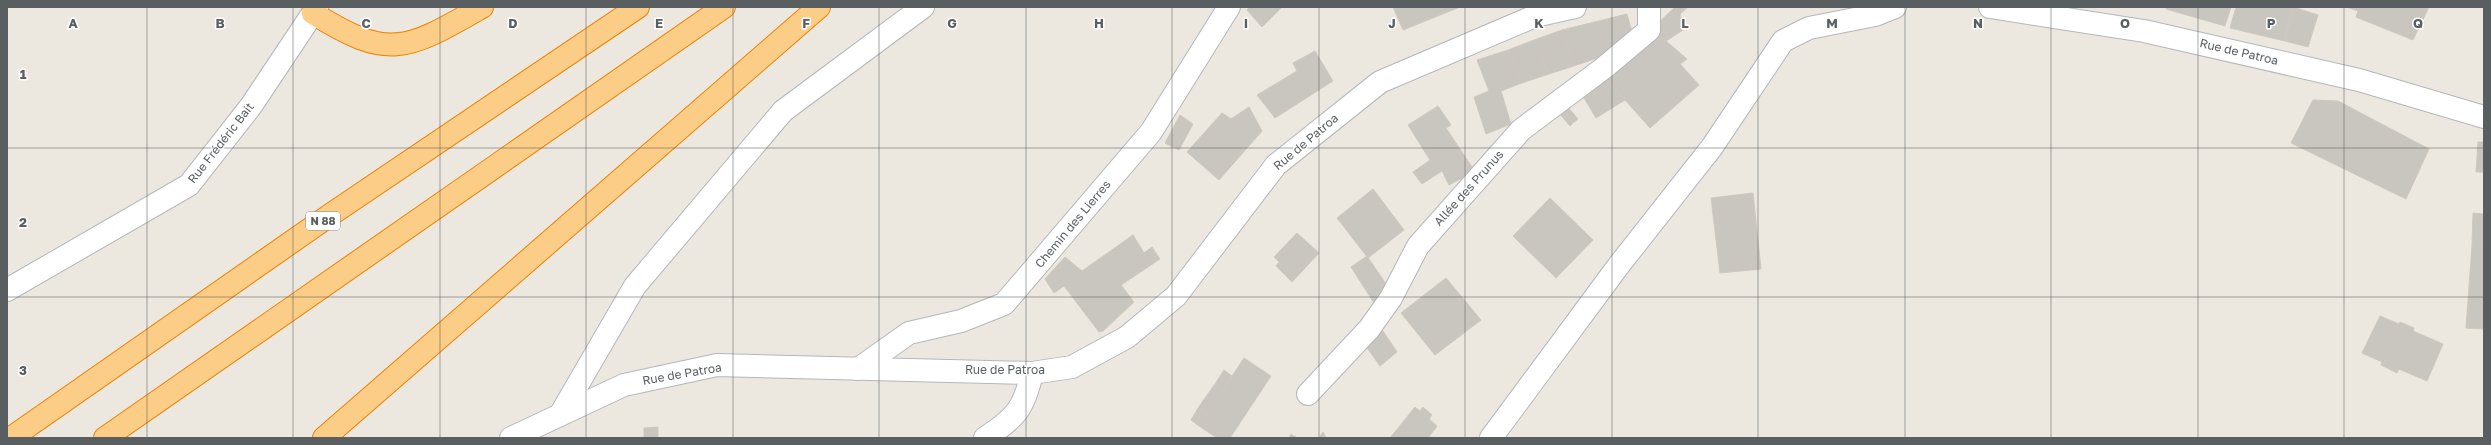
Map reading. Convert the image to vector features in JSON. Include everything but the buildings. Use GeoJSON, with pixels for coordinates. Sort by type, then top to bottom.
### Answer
{"type":"FeatureCollection","features":[{"type":"Feature","properties":{"kind":"highway"},"geometry":{"type":"LineString","coordinates":[[315,10],[345,33],[373,43],[399,45],[432,35],[482,7]]}},
{"type":"Feature","properties":{"kind":"highway","name":"N 88"},"geometry":{"type":"LineString","coordinates":[[11,438],[333,213],[638,7]]}},
{"type":"Feature","properties":{"kind":"highway"},"geometry":{"type":"LineString","coordinates":[[105,438],[724,7]]}},
{"type":"Feature","properties":{"kind":"highway"},"geometry":{"type":"LineString","coordinates":[[324,438],[819,7]]}},
{"type":"Feature","properties":{"kind":"street"},"geometry":{"type":"LineString","coordinates":[[560,415],[635,286],[783,111],[923,7]]}},
{"type":"Feature","properties":{"kind":"street","name":"Chemin des Lierres"},"geometry":{"type":"LineString","coordinates":[[858,368],[909,333],[961,322],[1004,304],[1151,132],[1229,7]]}},
{"type":"Feature","properties":{"kind":"street","name":"Rue de Patroa"},"geometry":{"type":"LineString","coordinates":[[511,438],[624,385],[717,366],[1032,373],[1072,367],[1127,337],[1176,296],[1276,165],[1380,82],[1535,16],[1574,7]]}},
{"type":"Feature","properties":{"kind":"street","name":"Allée des Prunus"},"geometry":{"type":"LineString","coordinates":[[1308,394],[1369,329],[1391,298],[1418,246],[1464,193],[1521,130],[1606,67],[1649,30],[1649,7]]}},
{"type":"Feature","properties":{"kind":"street"},"geometry":{"type":"LineString","coordinates":[[1491,438],[1619,265],[1712,147],[1783,41],[1809,28],[1875,15],[1894,7]]}},
{"type":"Feature","properties":{"kind":"street","name":"Rue de Patroa"},"geometry":{"type":"LineString","coordinates":[[1990,7],[2144,31],[2359,80],[2484,117]]}},
{"type":"Feature","properties":{"kind":"street","name":"Rue Frédéric Bait"},"geometry":{"type":"LineString","coordinates":[[7,290],[189,185],[251,106],[315,10]]}},
{"type":"Feature","properties":{"kind":"street"},"geometry":{"type":"LineString","coordinates":[[985,438],[1002,427],[1016,414],[1026,399],[1032,373]]}}]}
